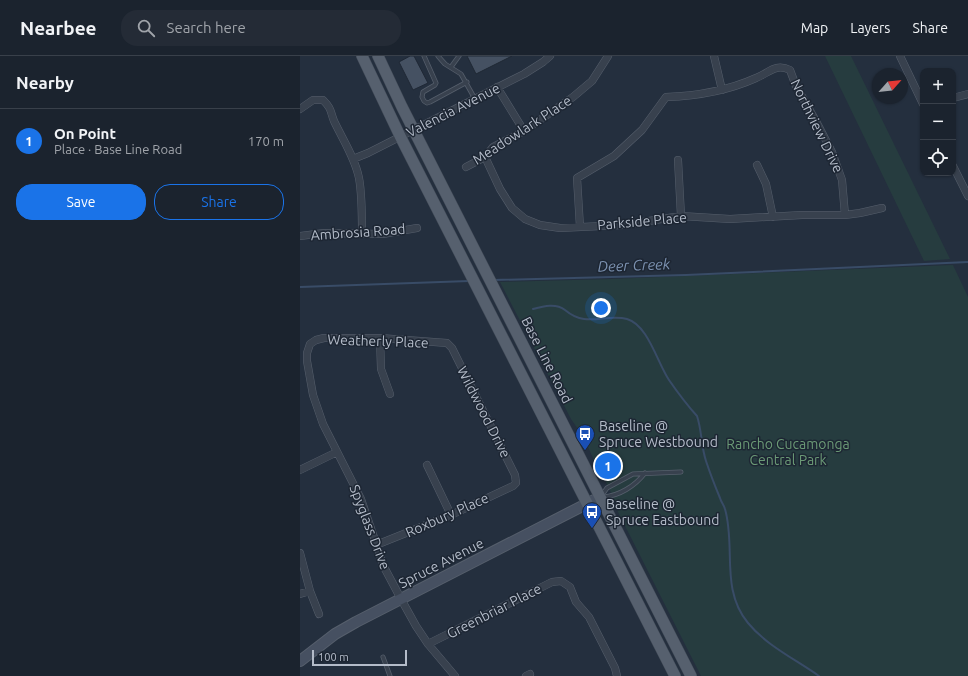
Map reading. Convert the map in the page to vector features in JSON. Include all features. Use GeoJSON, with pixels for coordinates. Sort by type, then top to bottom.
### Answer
{"type":"FeatureCollection","features":[{"type":"Feature","properties":{"kind":"main road","name":"Base Line Road"},"geometry":{"type":"LineString","coordinates":[[362,56],[400,136],[675,676]]}},
{"type":"Feature","properties":{"kind":"main road","name":"Base Line Road"},"geometry":{"type":"LineString","coordinates":[[378,56],[414,130],[691,676]]}},
{"type":"Feature","properties":{"kind":"street","name":"Valencia Avenue"},"geometry":{"type":"LineString","coordinates":[[353,159],[368,153],[524,74],[544,62],[550,56]]}},
{"type":"Feature","properties":{"kind":"street","name":"Meadowlark Place"},"geometry":{"type":"LineString","coordinates":[[466,167],[485,157],[493,147],[524,131],[546,117],[582,89],[592,81],[608,56]]}},
{"type":"Feature","properties":{"kind":"street"},"geometry":{"type":"LineString","coordinates":[[580,227],[577,178],[614,156],[642,130],[666,97],[697,95],[722,90],[714,56]]}},
{"type":"Feature","properties":{"kind":"street"},"geometry":{"type":"LineString","coordinates":[[900,56],[920,98]]}},
{"type":"Feature","properties":{"kind":"street","name":"Northview Drive"},"geometry":{"type":"LineString","coordinates":[[722,90],[756,78],[776,67],[783,67],[790,70],[796,86],[832,152],[842,180],[845,215]]}},
{"type":"Feature","properties":{"kind":"street"},"geometry":{"type":"LineString","coordinates":[[497,88],[524,131]]}},
{"type":"Feature","properties":{"kind":"street"},"geometry":{"type":"LineString","coordinates":[[956,97],[968,94]]}},
{"type":"Feature","properties":{"kind":"street"},"geometry":{"type":"LineString","coordinates":[[300,109],[313,100],[323,100],[330,107],[334,121],[344,138],[353,159],[359,179],[362,234]]}},
{"type":"Feature","properties":{"kind":"street","name":"Parkside Place"},"geometry":{"type":"LineString","coordinates":[[485,157],[500,189],[512,208],[525,219],[540,226],[560,228],[623,225],[681,216],[730,219],[802,215],[845,215],[882,208]]}},
{"type":"Feature","properties":{"kind":"street"},"geometry":{"type":"LineString","coordinates":[[678,160],[681,216]]}},
{"type":"Feature","properties":{"kind":"street"},"geometry":{"type":"LineString","coordinates":[[757,165],[766,184],[773,217]]}},
{"type":"Feature","properties":{"kind":"street"},"geometry":{"type":"LineString","coordinates":[[956,172],[968,196]]}},
{"type":"Feature","properties":{"kind":"street","name":"Ambrosia Road"},"geometry":{"type":"LineString","coordinates":[[300,236],[324,234],[383,234],[417,228]]}},
{"type":"Feature","properties":{"kind":"street","name":"Weatherly Place"},"geometry":{"type":"LineString","coordinates":[[310,344],[316,340],[324,338],[380,338],[447,343]]}},
{"type":"Feature","properties":{"kind":"street"},"geometry":{"type":"LineString","coordinates":[[380,338],[381,369],[390,394]]}},
{"type":"Feature","properties":{"kind":"street","name":"Wildwood Drive"},"geometry":{"type":"LineString","coordinates":[[447,343],[452,348],[515,475],[516,483]]}},
{"type":"Feature","properties":{"kind":"street","name":"Spyglass Drive"},"geometry":{"type":"LineString","coordinates":[[310,344],[307,353],[307,361],[313,394],[323,424],[363,504],[384,567],[416,626],[428,644],[455,676]]}},
{"type":"Feature","properties":{"kind":"street"},"geometry":{"type":"LineString","coordinates":[[300,470],[337,452]]}},
{"type":"Feature","properties":{"kind":"street"},"geometry":{"type":"LineString","coordinates":[[427,465],[452,515]]}},
{"type":"Feature","properties":{"kind":"street","name":"Roxbury Place"},"geometry":{"type":"LineString","coordinates":[[376,545],[452,515],[513,486],[516,483]]}},
{"type":"Feature","properties":{"kind":"street","name":"Spruce Avenue"},"geometry":{"type":"LineString","coordinates":[[300,661],[335,634],[600,498]]}},
{"type":"Feature","properties":{"kind":"street"},"geometry":{"type":"LineString","coordinates":[[300,553],[310,591],[319,614]]}},
{"type":"Feature","properties":{"kind":"street","name":"Greenbriar Place"},"geometry":{"type":"LineString","coordinates":[[428,644],[552,582],[561,582],[570,587],[576,602],[589,618],[618,676]]}},
{"type":"Feature","properties":{"kind":"street"},"geometry":{"type":"LineString","coordinates":[[300,594],[310,591]]}},
{"type":"Feature","properties":{"kind":"lane"},"geometry":{"type":"LineString","coordinates":[[424,56],[436,83],[436,85],[422,94],[422,99],[427,103],[467,82]]}},
{"type":"Feature","properties":{"kind":"lane"},"geometry":{"type":"LineString","coordinates":[[438,56],[443,62],[461,74],[467,82],[475,99]]}},
{"type":"Feature","properties":{"kind":"lane"},"geometry":{"type":"LineString","coordinates":[[451,68],[459,56]]}},
{"type":"Feature","properties":{"kind":"lane"},"geometry":{"type":"LineString","coordinates":[[600,498],[607,488],[633,474],[681,472]]}},
{"type":"Feature","properties":{"kind":"lane"},"geometry":{"type":"LineString","coordinates":[[600,498],[612,497],[638,483],[645,473]]}},
{"type":"Feature","properties":{"kind":"lane"},"geometry":{"type":"LineString","coordinates":[[382,657],[390,676]]}},
{"type":"Feature","properties":{"kind":"green space"},"geometry":{"type":"Polygon","coordinates":[[[825,56],[851,56],[872,99],[872,104],[874,104],[950,259],[924,261],[825,56]]]}},
{"type":"Feature","properties":{"kind":"green space","name":"Rancho Cucamonga Central Park"},"geometry":{"type":"Polygon","coordinates":[[[953,265],[968,297],[968,676],[701,676],[617,510],[616,503],[584,438],[571,419],[500,282],[953,265]]]}},
{"type":"Feature","properties":{"kind":"building"},"geometry":{"type":"Polygon","coordinates":[[[410,56],[414,56],[428,83],[413,90],[399,62],[410,56]]]}},
{"type":"Feature","properties":{"kind":"building"},"geometry":{"type":"Polygon","coordinates":[[[467,56],[512,56],[476,74],[467,56]]]}},
{"type":"Feature","properties":{"kind":"waterway","name":"Deer Creek"},"geometry":{"type":"LineString","coordinates":[[494,280],[686,275],[968,262]]}},
{"type":"Feature","properties":{"kind":"waterway","name":"Deer Creek"},"geometry":{"type":"LineString","coordinates":[[300,287],[469,281]]}},
{"type":"Feature","properties":{"kind":"waterway"},"geometry":{"type":"LineString","coordinates":[[533,309],[546,306],[558,306],[581,319],[622,318],[634,323],[641,329],[669,380],[697,416],[706,461],[725,509],[728,523],[731,582],[739,610],[748,623],[764,639],[819,676]]}},
{"type":"Feature","properties":{"kind":"place","name":"Baseline @ Spruce Westbound"},"geometry":{"type":"Point","coordinates":[585,451]}},
{"type":"Feature","properties":{"kind":"place","name":"On Point"},"geometry":{"type":"Point","coordinates":[608,466]}},
{"type":"Feature","properties":{"kind":"place","name":"Baseline @ Spruce Eastbound"},"geometry":{"type":"Point","coordinates":[592,529]}}]}
